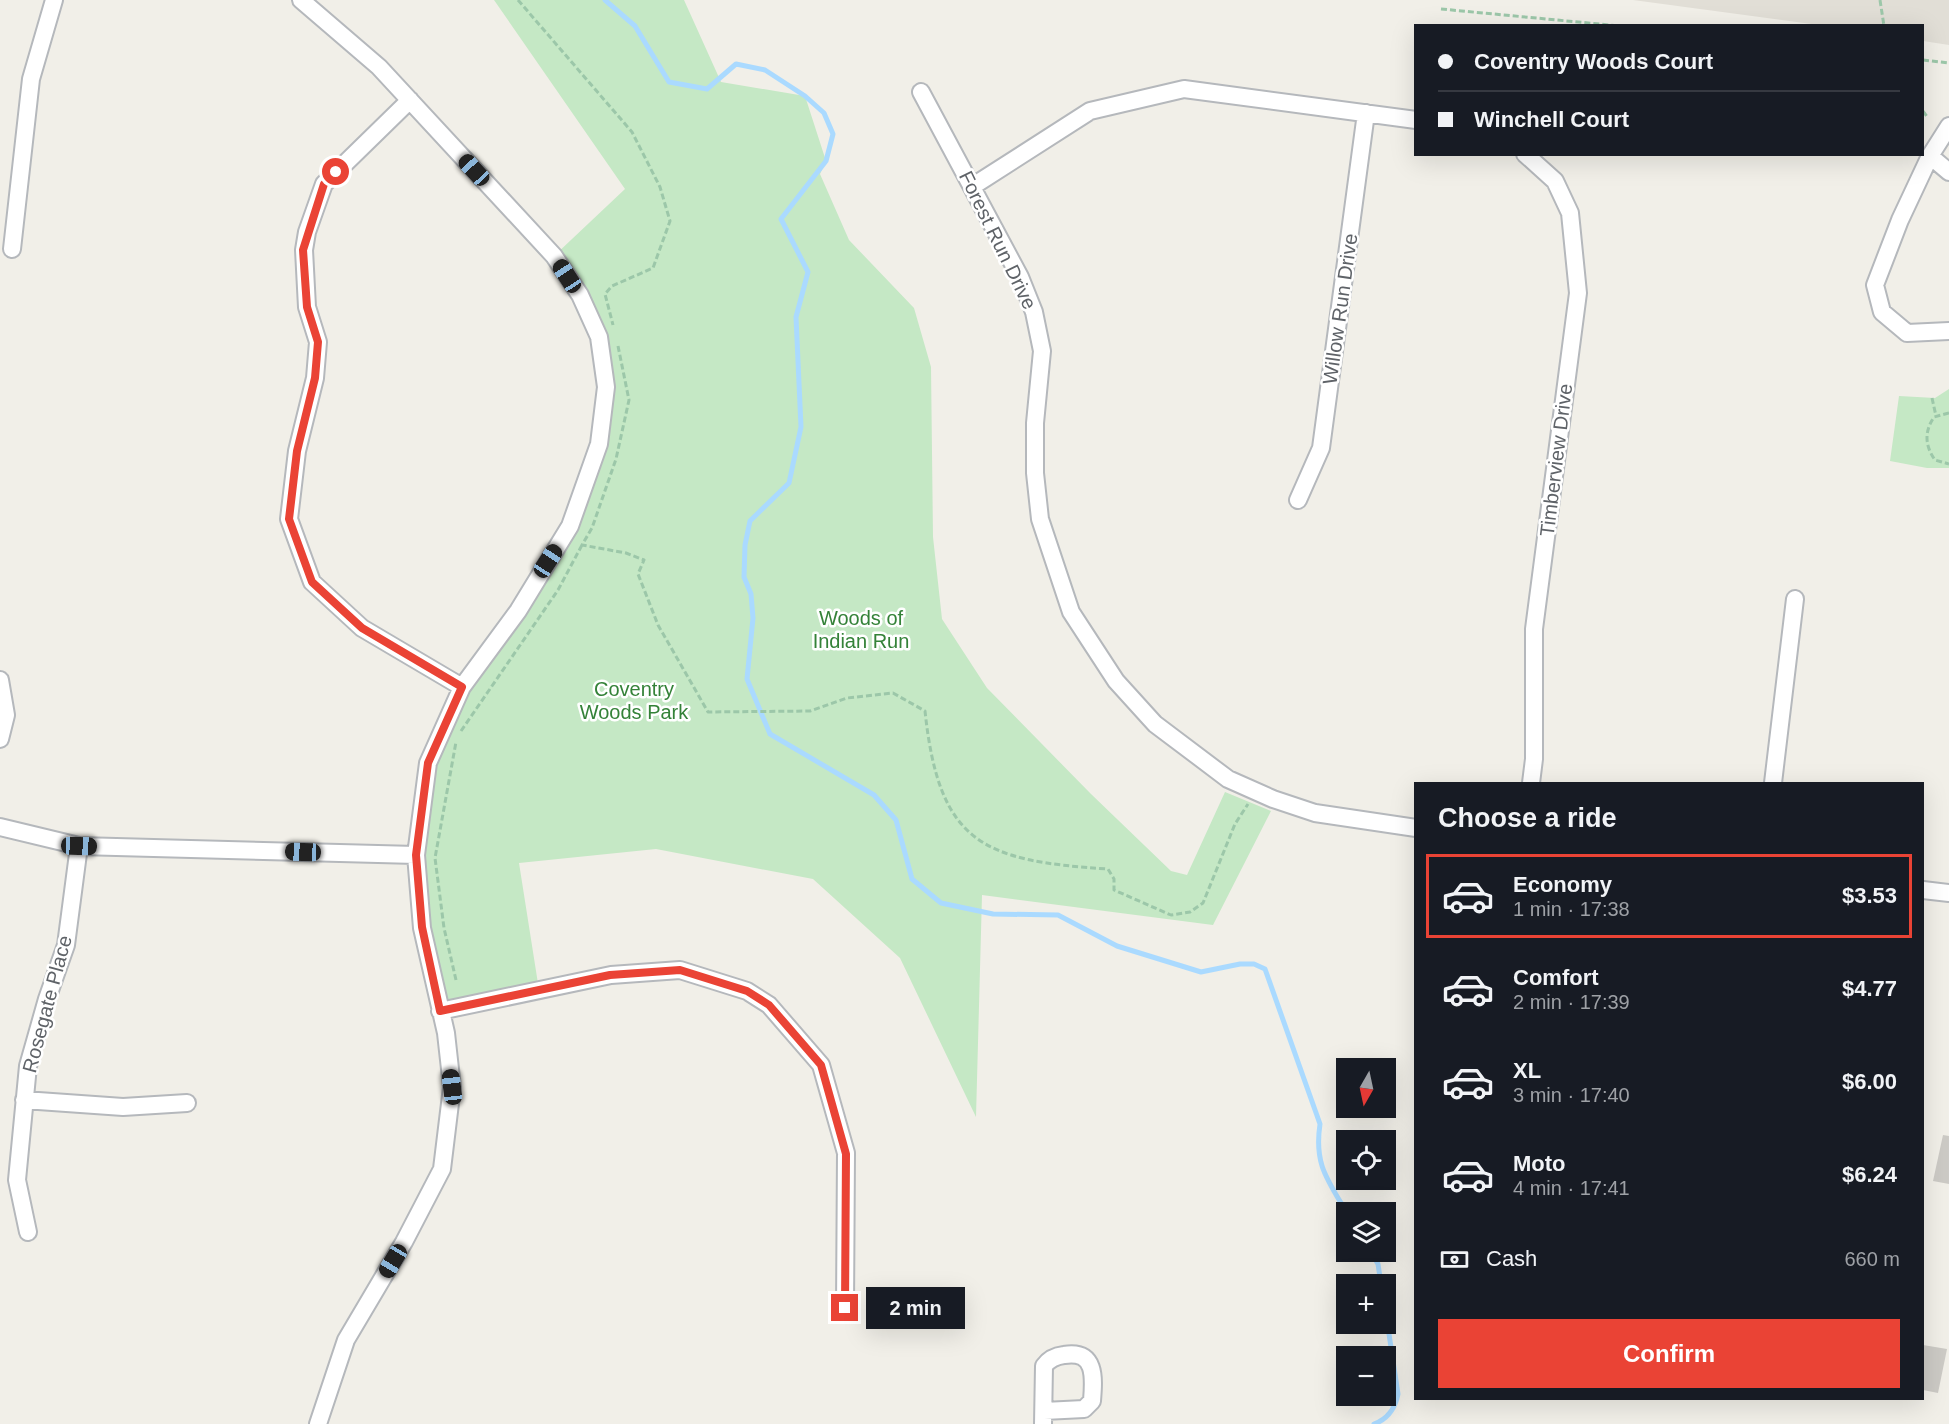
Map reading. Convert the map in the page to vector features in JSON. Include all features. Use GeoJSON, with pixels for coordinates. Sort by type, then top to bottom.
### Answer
{"type":"FeatureCollection","features":[{"type":"Feature","properties":{"kind":"street"},"geometry":{"type":"LineString","coordinates":[[12,249],[31,80],[54,0]]}},
{"type":"Feature","properties":{"kind":"street"},"geometry":{"type":"LineString","coordinates":[[300,0],[379,67],[554,256],[580,295],[600,337],[606,387],[599,444],[570,526],[518,611],[462,687],[428,763],[416,855],[422,927],[440,1011],[452,1087],[442,1169],[404,1242],[346,1340],[318,1424]]}},
{"type":"Feature","properties":{"kind":"street"},"geometry":{"type":"LineString","coordinates":[[973,186],[1090,111],[1185,89],[1414,120]]}},
{"type":"Feature","properties":{"kind":"street","name":"Forest Run Drive"},"geometry":{"type":"LineString","coordinates":[[921,92],[973,186],[1020,277],[1035,312],[1042,351],[1035,423],[1035,473],[1040,519],[1071,612],[1116,681],[1155,724],[1228,778],[1315,813],[1414,828]]}},
{"type":"Feature","properties":{"kind":"street"},"geometry":{"type":"LineString","coordinates":[[410,100],[359,147],[324,184],[308,232],[303,250],[307,307],[318,342],[315,378],[297,451],[289,519],[312,582],[362,628],[462,687]]}},
{"type":"Feature","properties":{"kind":"street","name":"Willow Run Drive"},"geometry":{"type":"LineString","coordinates":[[1298,500],[1322,448],[1366,113]]}},
{"type":"Feature","properties":{"kind":"street"},"geometry":{"type":"LineString","coordinates":[[1949,126],[1930,156],[1900,220],[1875,285],[1882,312],[1907,333],[1949,331]]}},
{"type":"Feature","properties":{"kind":"street","name":"Timberview Drive"},"geometry":{"type":"LineString","coordinates":[[1527,156],[1555,181],[1570,213],[1578,293],[1534,628],[1534,759],[1531,782]]}},
{"type":"Feature","properties":{"kind":"street"},"geometry":{"type":"LineString","coordinates":[[1930,156],[1949,172]]}},
{"type":"Feature","properties":{"kind":"street"},"geometry":{"type":"LineString","coordinates":[[1773,782],[1795,599]]}},
{"type":"Feature","properties":{"kind":"street"},"geometry":{"type":"LineString","coordinates":[[0,680],[6,715],[0,740]]}},
{"type":"Feature","properties":{"kind":"street"},"geometry":{"type":"LineString","coordinates":[[0,827],[79,846],[416,855]]}},
{"type":"Feature","properties":{"kind":"street","name":"Rosegate Place"},"geometry":{"type":"LineString","coordinates":[[28,1232],[16,1180],[27,1066],[46,999],[66,945],[79,846]]}},
{"type":"Feature","properties":{"kind":"street"},"geometry":{"type":"LineString","coordinates":[[1924,890],[1949,893]]}},
{"type":"Feature","properties":{"kind":"street"},"geometry":{"type":"LineString","coordinates":[[440,1011],[610,975],[680,970],[747,991],[769,1005],[821,1065],[846,1154],[845,1308]]}},
{"type":"Feature","properties":{"kind":"street"},"geometry":{"type":"LineString","coordinates":[[24,1100],[123,1107],[187,1104]]}},
{"type":"Feature","properties":{"kind":"path"},"geometry":{"type":"LineString","coordinates":[[518,0],[632,132],[664,199],[670,221],[653,268],[612,286],[605,294],[613,327]]}},
{"type":"Feature","properties":{"kind":"path"},"geometry":{"type":"LineString","coordinates":[[1880,0],[1884,24]]}},
{"type":"Feature","properties":{"kind":"path"},"geometry":{"type":"LineString","coordinates":[[1441,9],[1599,24]]}},
{"type":"Feature","properties":{"kind":"path"},"geometry":{"type":"LineString","coordinates":[[1924,60],[1949,63]]}},
{"type":"Feature","properties":{"kind":"path"},"geometry":{"type":"LineString","coordinates":[[1924,112],[1928,118]]}},
{"type":"Feature","properties":{"kind":"path"},"geometry":{"type":"LineString","coordinates":[[456,980],[444,928],[435,858],[457,737],[558,590],[592,528],[616,459],[629,400],[616,338]]}},
{"type":"Feature","properties":{"kind":"path"},"geometry":{"type":"LineString","coordinates":[[1932,398],[1936,416],[1928,430],[1929,451],[1935,460],[1949,464]]}},
{"type":"Feature","properties":{"kind":"path"},"geometry":{"type":"LineString","coordinates":[[1936,416],[1949,413]]}},
{"type":"Feature","properties":{"kind":"path"},"geometry":{"type":"LineString","coordinates":[[582,545],[626,553],[644,560],[638,574],[657,625],[708,712],[810,711],[847,698],[894,693],[925,711],[929,746],[937,782],[957,819],[977,842],[1027,861],[1108,869],[1114,879],[1114,890],[1171,915],[1190,912],[1203,903],[1235,824],[1256,791]]}},
{"type":"Feature","properties":{"kind":"shaded area"},"geometry":{"type":"Polygon","coordinates":[[[1633,0],[1949,0],[1949,45],[1924,41],[1924,24],[1812,24],[1633,0]]]}},
{"type":"Feature","properties":{"kind":"green space","name":"Coventry Woods Park"},"geometry":{"type":"Polygon","coordinates":[[[494,0],[684,0],[721,82],[805,96],[826,161],[820,174],[849,240],[914,308],[931,367],[933,537],[942,619],[987,688],[1091,794],[1171,871],[1187,875],[1225,792],[1271,811],[1213,925],[982,895],[976,1117],[900,958],[813,879],[656,849],[519,863],[539,990],[440,1011],[416,855],[428,763],[462,687],[570,526],[599,444],[599,337],[554,256],[625,189],[494,0]]]}},
{"type":"Feature","properties":{"kind":"green space"},"geometry":{"type":"Polygon","coordinates":[[[1949,389],[1949,468],[1927,468],[1890,461],[1899,396],[1935,398],[1949,389]]]}},
{"type":"Feature","properties":{"kind":"building"},"geometry":{"type":"Polygon","coordinates":[[[1943,1135],[1949,1136],[1949,1184],[1933,1181],[1943,1135]]]}},
{"type":"Feature","properties":{"kind":"building"},"geometry":{"type":"Polygon","coordinates":[[[1924,1345],[1947,1349],[1938,1393],[1924,1390],[1924,1345]]]}},
{"type":"Feature","properties":{"kind":"waterway"},"geometry":{"type":"LineString","coordinates":[[605,0],[635,26],[669,82],[707,89],[736,64],[765,70],[805,96],[824,113],[833,134],[826,161],[781,219],[808,272],[796,317],[801,427],[789,483],[750,521],[745,545],[744,577],[751,594],[753,618],[747,679],[770,734],[874,795],[896,820],[912,879],[941,903],[993,914],[1058,915],[1117,946],[1201,972],[1240,964],[1254,964],[1265,969],[1320,1124],[1319,1150],[1324,1171],[1341,1202]]}},
{"type":"Feature","properties":{"kind":"waterway"},"geometry":{"type":"LineString","coordinates":[[1377,1262],[1380,1274]]}},
{"type":"Feature","properties":{"kind":"waterway"},"geometry":{"type":"LineString","coordinates":[[1374,1424],[1390,1413],[1398,1394],[1389,1334]]}},
{"type":"Feature","properties":{"kind":"route"},"geometry":{"type":"LineString","coordinates":[[336,172],[324,184],[303,250],[307,307],[318,342],[315,378],[297,451],[289,519],[312,582],[362,628],[462,687],[428,763],[416,855],[422,927],[440,1011],[610,975],[680,970],[747,991],[769,1005],[821,1065],[846,1154],[845,1308]]}},
{"type":"Feature","properties":{"kind":"park label","name":"Woods of Indian Run"},"geometry":{"type":"Point","coordinates":[861,630]}}]}
